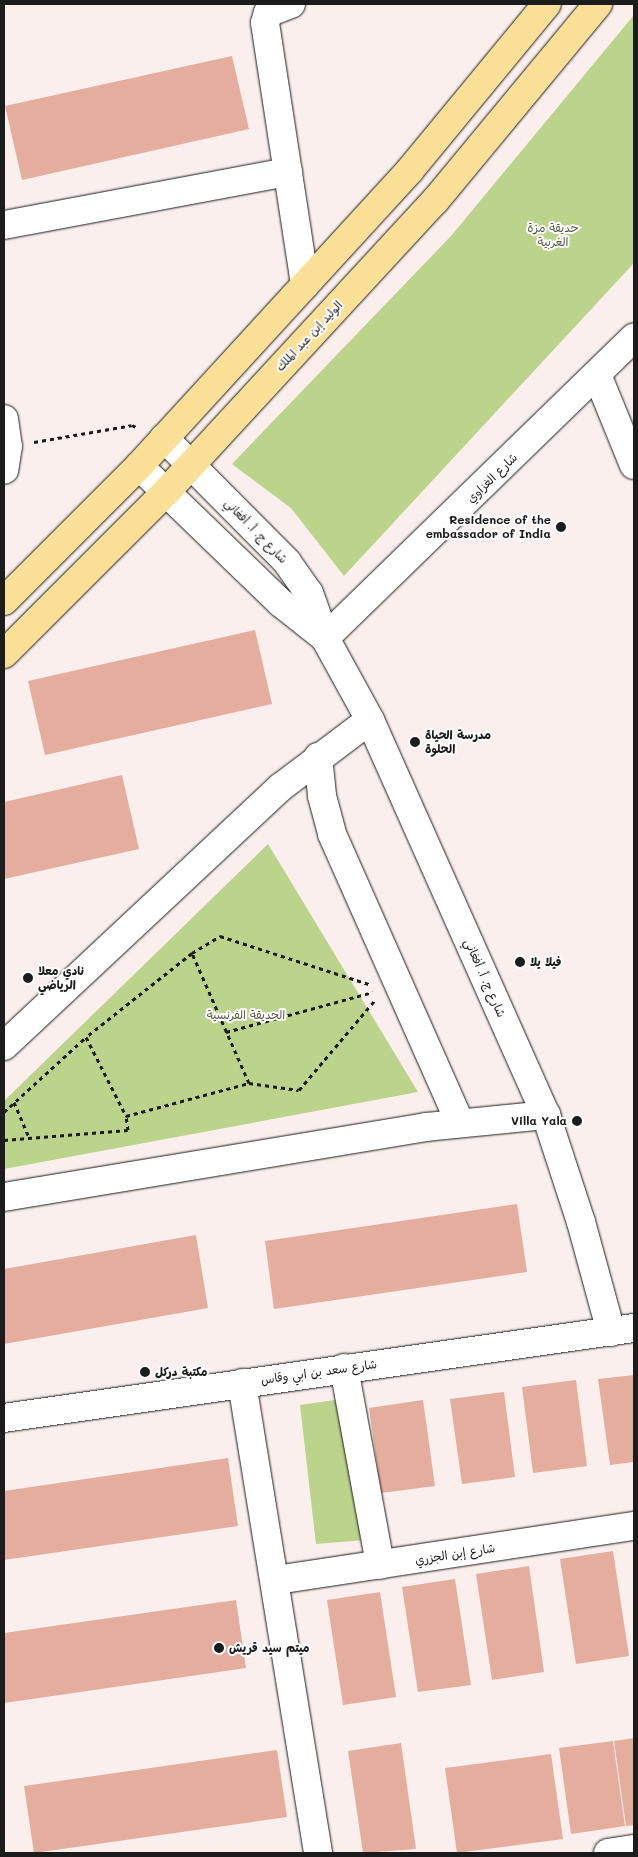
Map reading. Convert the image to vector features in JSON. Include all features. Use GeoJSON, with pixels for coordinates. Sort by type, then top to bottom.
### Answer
{"type":"FeatureCollection","features":[{"type":"Feature","properties":{"kind":"main road"},"geometry":{"type":"LineString","coordinates":[[4,601],[139,466],[410,170],[547,4]]}},
{"type":"Feature","properties":{"kind":"main road","name":"الوليد إبن عبد الملك"},"geometry":{"type":"LineString","coordinates":[[4,654],[166,491],[435,201],[598,4]]}},
{"type":"Feature","properties":{"kind":"street"},"geometry":{"type":"LineString","coordinates":[[291,4],[268,13],[265,23],[305,285]]}},
{"type":"Feature","properties":{"kind":"street"},"geometry":{"type":"LineString","coordinates":[[4,226],[288,172]]}},
{"type":"Feature","properties":{"kind":"street","name":"شارع الغزاوي"},"geometry":{"type":"LineString","coordinates":[[325,638],[598,377],[634,337]]}},
{"type":"Feature","properties":{"kind":"street"},"geometry":{"type":"LineString","coordinates":[[598,377],[634,465]]}},
{"type":"Feature","properties":{"kind":"street"},"geometry":{"type":"LineString","coordinates":[[4,419],[6,458]]}},
{"type":"Feature","properties":{"kind":"street","name":"شارع ج. أ. أفغاني"},"geometry":{"type":"LineString","coordinates":[[164,438],[299,577],[319,615],[325,638],[370,720],[546,1115],[581,1222],[622,1330]]}},
{"type":"Feature","properties":{"kind":"street","name":"شارع ج. أ. أفغاني"},"geometry":{"type":"LineString","coordinates":[[139,466],[281,603],[325,638]]}},
{"type":"Feature","properties":{"kind":"street"},"geometry":{"type":"LineString","coordinates":[[4,1046],[318,757],[370,720]]}},
{"type":"Feature","properties":{"kind":"street"},"geometry":{"type":"LineString","coordinates":[[318,757],[322,796],[332,834],[391,987],[460,1123]]}},
{"type":"Feature","properties":{"kind":"street"},"geometry":{"type":"LineString","coordinates":[[4,1197],[460,1123],[546,1115]]}},
{"type":"Feature","properties":{"kind":"street","name":"شارع سعد بن ابي وقاس"},"geometry":{"type":"LineString","coordinates":[[4,1418],[344,1368],[622,1330]]}},
{"type":"Feature","properties":{"kind":"street"},"geometry":{"type":"LineString","coordinates":[[344,1368],[380,1565]]}},
{"type":"Feature","properties":{"kind":"street"},"geometry":{"type":"LineString","coordinates":[[242,1383],[276,1580],[315,1853]]}},
{"type":"Feature","properties":{"kind":"street","name":"شارع إبن الجزري"},"geometry":{"type":"LineString","coordinates":[[276,1580],[634,1526]]}},
{"type":"Feature","properties":{"kind":"street"},"geometry":{"type":"LineString","coordinates":[[608,1853],[634,1849]]}},
{"type":"Feature","properties":{"kind":"path"},"geometry":{"type":"LineString","coordinates":[[6,458],[132,425],[164,438]]}},
{"type":"Feature","properties":{"kind":"path"},"geometry":{"type":"LineString","coordinates":[[4,1112],[86,1037],[192,953],[220,936],[391,987]]}},
{"type":"Feature","properties":{"kind":"path"},"geometry":{"type":"LineString","coordinates":[[192,953],[249,1083]]}},
{"type":"Feature","properties":{"kind":"path"},"geometry":{"type":"LineString","coordinates":[[226,1032],[391,987]]}},
{"type":"Feature","properties":{"kind":"path"},"geometry":{"type":"LineString","coordinates":[[126,1116],[249,1083],[299,1090],[391,987]]}},
{"type":"Feature","properties":{"kind":"path"},"geometry":{"type":"LineString","coordinates":[[4,1140],[128,1130],[126,1116],[86,1037]]}},
{"type":"Feature","properties":{"kind":"path"},"geometry":{"type":"LineString","coordinates":[[14,1102],[29,1138]]}},
{"type":"Feature","properties":{"kind":"green space","name":"حديقة مزة الغربية"},"geometry":{"type":"Polygon","coordinates":[[[634,15],[634,263],[344,576],[291,508],[232,464],[451,236],[634,15]]]}},
{"type":"Feature","properties":{"kind":"green space","name":"الحديقة الفرنسية"},"geometry":{"type":"Polygon","coordinates":[[[268,844],[418,1092],[4,1169],[4,1101],[268,844]]]}},
{"type":"Feature","properties":{"kind":"green space"},"geometry":{"type":"Polygon","coordinates":[[[342,1399],[365,1540],[316,1544],[300,1405],[342,1399]]]}},
{"type":"Feature","properties":{"kind":"building"},"geometry":{"type":"Polygon","coordinates":[[[232,56],[249,129],[22,180],[5,106],[232,56]]]}},
{"type":"Feature","properties":{"kind":"building"},"geometry":{"type":"Polygon","coordinates":[[[255,630],[272,704],[45,755],[28,681],[255,630]]]}},
{"type":"Feature","properties":{"kind":"building"},"geometry":{"type":"Polygon","coordinates":[[[122,775],[139,849],[4,879],[4,802],[122,775]]]}},
{"type":"Feature","properties":{"kind":"building"},"geometry":{"type":"Polygon","coordinates":[[[517,1204],[527,1272],[274,1309],[265,1241],[517,1204]]]}},
{"type":"Feature","properties":{"kind":"building"},"geometry":{"type":"Polygon","coordinates":[[[196,1235],[208,1308],[4,1344],[4,1269],[196,1235]]]}},
{"type":"Feature","properties":{"kind":"building"},"geometry":{"type":"Polygon","coordinates":[[[634,1375],[634,1462],[610,1465],[598,1379],[634,1375]]]}},
{"type":"Feature","properties":{"kind":"building"},"geometry":{"type":"Polygon","coordinates":[[[576,1380],[587,1466],[533,1473],[522,1387],[576,1380]]]}},
{"type":"Feature","properties":{"kind":"building"},"geometry":{"type":"Polygon","coordinates":[[[504,1392],[515,1477],[462,1484],[450,1399],[504,1392]]]}},
{"type":"Feature","properties":{"kind":"building"},"geometry":{"type":"Polygon","coordinates":[[[423,1400],[435,1486],[381,1493],[369,1408],[423,1400]]]}},
{"type":"Feature","properties":{"kind":"building"},"geometry":{"type":"Polygon","coordinates":[[[228,1458],[238,1526],[4,1560],[4,1491],[228,1458]]]}},
{"type":"Feature","properties":{"kind":"building"},"geometry":{"type":"Polygon","coordinates":[[[613,1551],[629,1656],[576,1664],[560,1559],[613,1551]]]}},
{"type":"Feature","properties":{"kind":"building"},"geometry":{"type":"Polygon","coordinates":[[[529,1566],[544,1672],[492,1680],[476,1574],[529,1566]]]}},
{"type":"Feature","properties":{"kind":"building"},"geometry":{"type":"Polygon","coordinates":[[[455,1579],[471,1685],[418,1692],[402,1587],[455,1579]]]}},
{"type":"Feature","properties":{"kind":"building"},"geometry":{"type":"Polygon","coordinates":[[[380,1592],[396,1697],[343,1705],[327,1600],[380,1592]]]}},
{"type":"Feature","properties":{"kind":"building"},"geometry":{"type":"Polygon","coordinates":[[[236,1600],[246,1668],[4,1703],[4,1633],[236,1600]]]}},
{"type":"Feature","properties":{"kind":"building"},"geometry":{"type":"Polygon","coordinates":[[[634,1738],[634,1825],[626,1826],[614,1741],[634,1738]]]}},
{"type":"Feature","properties":{"kind":"building"},"geometry":{"type":"Polygon","coordinates":[[[613,1741],[625,1826],[571,1834],[559,1748],[613,1741]]]}},
{"type":"Feature","properties":{"kind":"building"},"geometry":{"type":"Polygon","coordinates":[[[401,1743],[416,1849],[363,1853],[348,1751],[401,1743]]]}},
{"type":"Feature","properties":{"kind":"building"},"geometry":{"type":"Polygon","coordinates":[[[277,1750],[287,1817],[34,1853],[24,1786],[277,1750]]]}},
{"type":"Feature","properties":{"kind":"building"},"geometry":{"type":"Polygon","coordinates":[[[551,1754],[563,1839],[457,1853],[445,1768],[551,1754]]]}},
{"type":"Feature","properties":{"kind":"place","name":"Residence of the embassador of India"},"geometry":{"type":"Point","coordinates":[561,527]}},
{"type":"Feature","properties":{"kind":"place","name":"مدرسة الحياة الحلوة"},"geometry":{"type":"Point","coordinates":[415,742]}},
{"type":"Feature","properties":{"kind":"place","name":"فيلا يلا"},"geometry":{"type":"Point","coordinates":[520,962]}},
{"type":"Feature","properties":{"kind":"place","name":"نادي معلا الرياضي"},"geometry":{"type":"Point","coordinates":[28,978]}},
{"type":"Feature","properties":{"kind":"place","name":"Villa Yala"},"geometry":{"type":"Point","coordinates":[577,1121]}},
{"type":"Feature","properties":{"kind":"place","name":"مكتبة دركل"},"geometry":{"type":"Point","coordinates":[145,1372]}},
{"type":"Feature","properties":{"kind":"place","name":"ميتم سيد قريش"},"geometry":{"type":"Point","coordinates":[219,1648]}}]}
